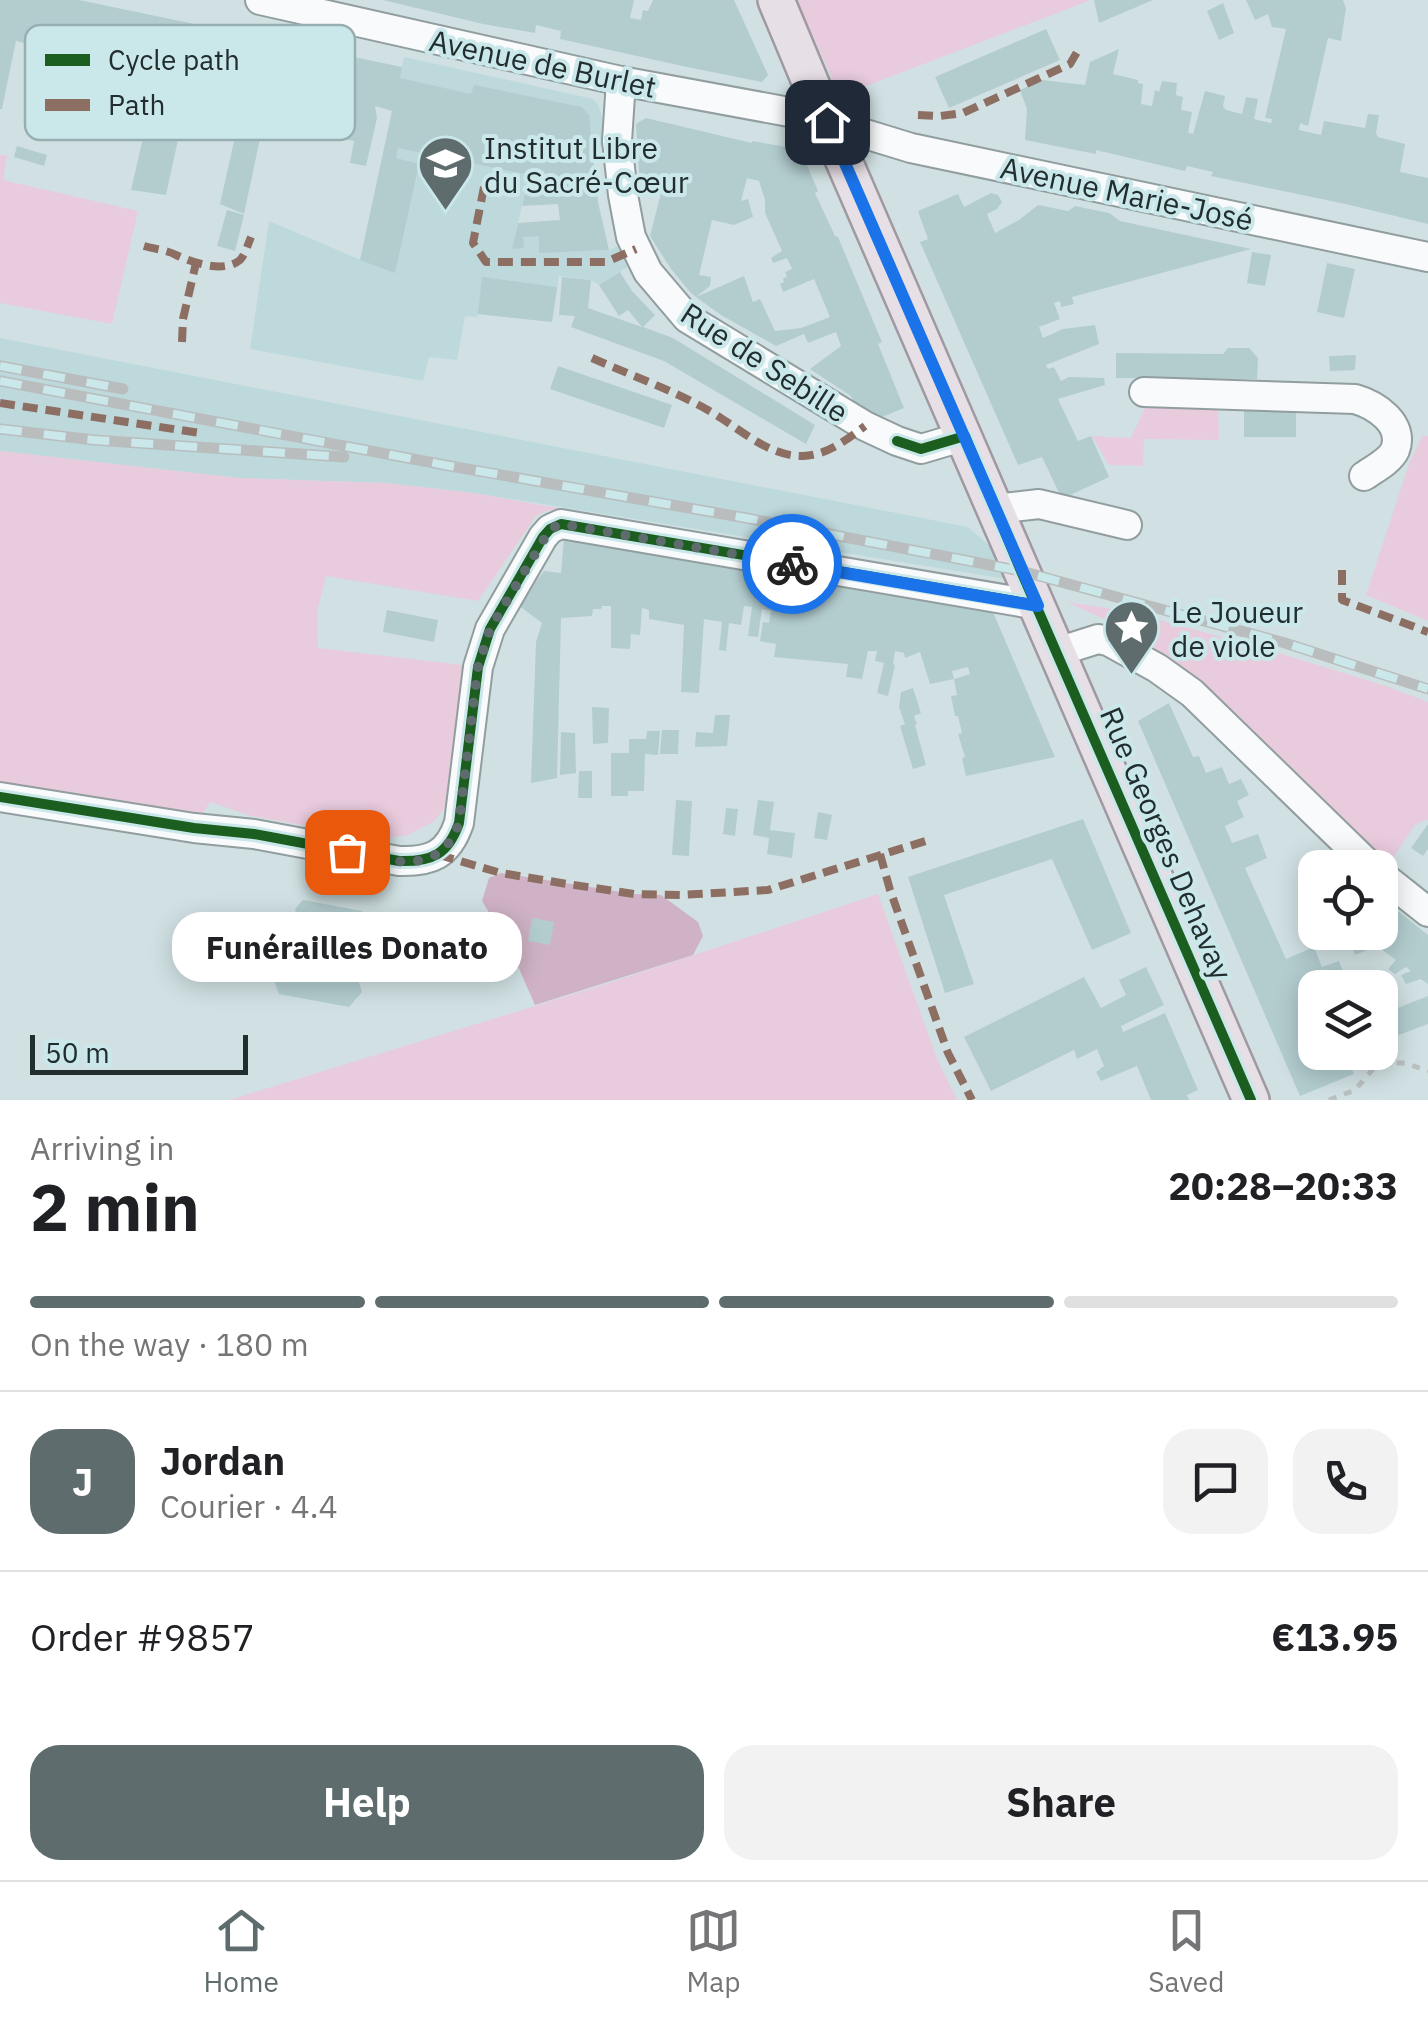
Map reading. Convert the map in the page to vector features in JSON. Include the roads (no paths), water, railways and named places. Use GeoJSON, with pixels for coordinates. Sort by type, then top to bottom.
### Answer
{"type":"FeatureCollection","features":[{"type":"Feature","properties":{"kind":"main road","name":"Rue Georges Dehavay"},"geometry":{"type":"LineString","coordinates":[[776,0],[1251,1100]]}},
{"type":"Feature","properties":{"kind":"street","name":"Avenue de Burlet"},"geometry":{"type":"LineString","coordinates":[[260,0],[621,82],[827,122]]}},
{"type":"Feature","properties":{"kind":"street","name":"Rue de Sebille"},"geometry":{"type":"LineString","coordinates":[[621,82],[616,140],[631,236],[648,272],[687,318],[865,426],[897,441],[922,450],[965,436]]}},
{"type":"Feature","properties":{"kind":"street","name":"Avenue Marie-José"},"geometry":{"type":"LineString","coordinates":[[827,122],[912,148],[1428,256]]}},
{"type":"Feature","properties":{"kind":"street"},"geometry":{"type":"LineString","coordinates":[[1144,392],[1355,399],[1367,403],[1389,420],[1397,432],[1394,452],[1364,476]]}},
{"type":"Feature","properties":{"kind":"street"},"geometry":{"type":"LineString","coordinates":[[996,509],[1038,504],[1127,525]]}},
{"type":"Feature","properties":{"kind":"street"},"geometry":{"type":"LineString","coordinates":[[0,797],[254,834],[399,861],[419,862],[439,855],[450,844],[459,823],[478,667],[490,629],[543,537],[561,524],[1038,606]]}},
{"type":"Feature","properties":{"kind":"street"},"geometry":{"type":"LineString","coordinates":[[1057,652],[1098,640],[1108,641],[1157,668],[1192,693],[1353,850]]}},
{"type":"Feature","properties":{"kind":"street"},"geometry":{"type":"LineString","coordinates":[[1398,888],[1428,912]]}},
{"type":"Feature","properties":{"kind":"railway"},"geometry":{"type":"LineString","coordinates":[[0,366],[123,389]]}},
{"type":"Feature","properties":{"kind":"railway"},"geometry":{"type":"LineString","coordinates":[[0,381],[1021,571],[1285,643],[1428,689]]}},
{"type":"Feature","properties":{"kind":"railway"},"geometry":{"type":"LineString","coordinates":[[0,429],[94,440],[344,457]]}},
{"type":"Feature","properties":{"kind":"place","name":"Institut Libre du Sacré-Cœur"},"geometry":{"type":"Point","coordinates":[445,213]}},
{"type":"Feature","properties":{"kind":"place","name":"Le Joueur de viole"},"geometry":{"type":"Point","coordinates":[1132,677]}},
{"type":"Feature","properties":{"kind":"place","name":"Funérailles Donato"},"geometry":{"type":"Point","coordinates":[347,852]}}]}
